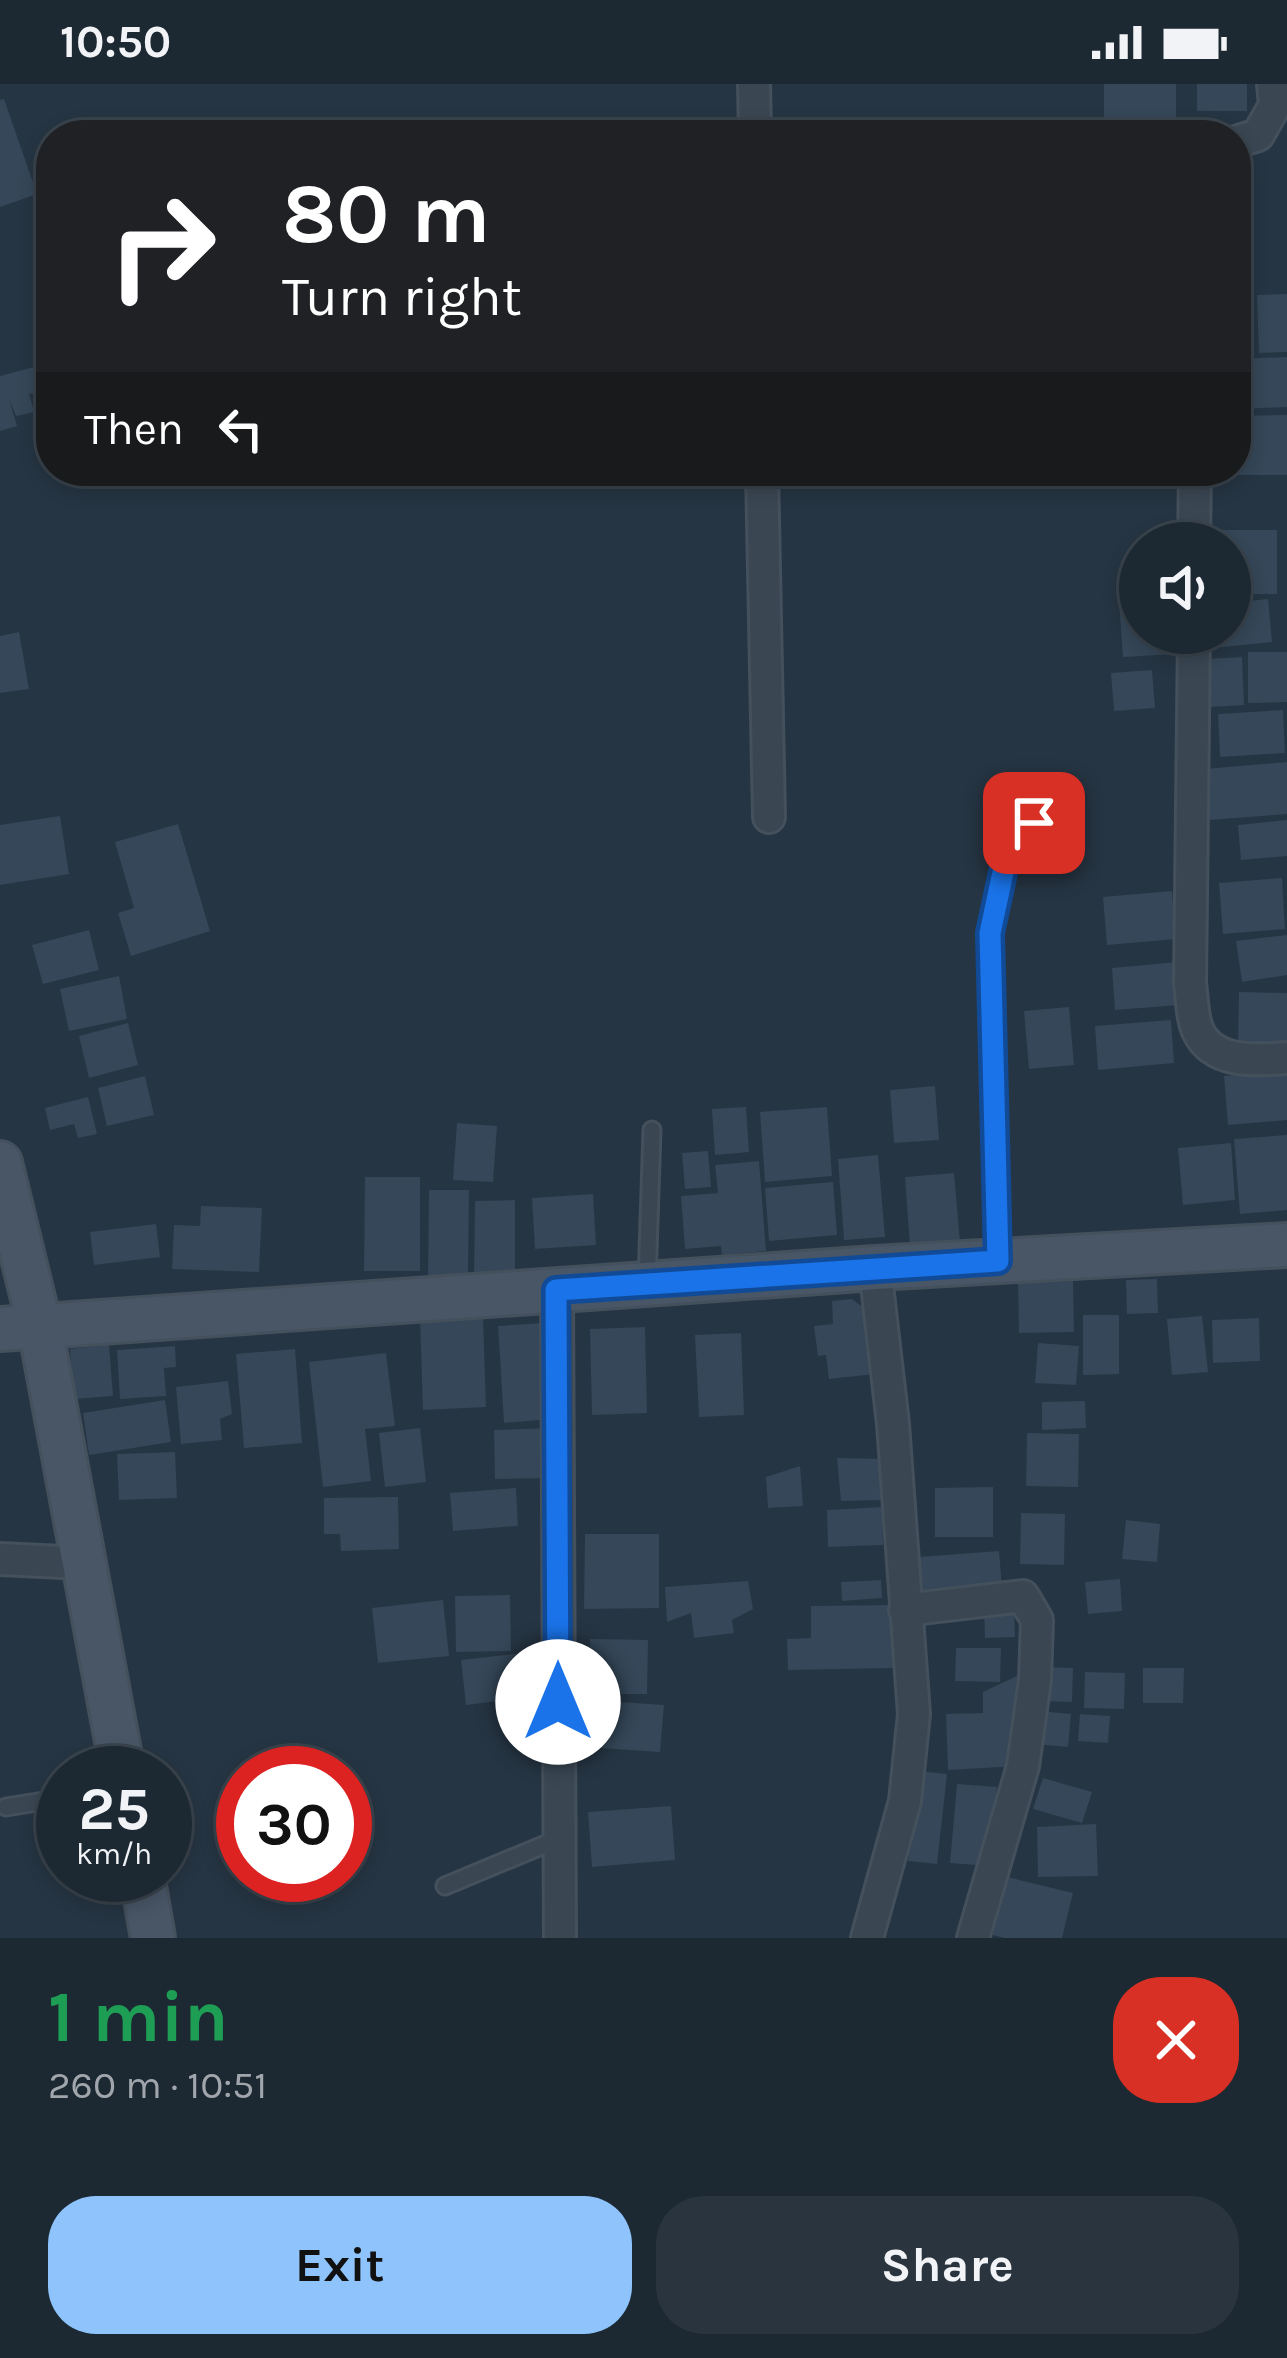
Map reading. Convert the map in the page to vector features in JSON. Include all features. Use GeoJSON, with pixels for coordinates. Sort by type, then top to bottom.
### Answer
{"type":"FeatureCollection","features":[{"type":"Feature","properties":{"kind":"street"},"geometry":{"type":"LineString","coordinates":[[754,84],[755,120]]}},
{"type":"Feature","properties":{"kind":"street"},"geometry":{"type":"LineString","coordinates":[[1251,137],[1258,135],[1278,98]]}},
{"type":"Feature","properties":{"kind":"street"},"geometry":{"type":"LineString","coordinates":[[762,486],[769,818]]}},
{"type":"Feature","properties":{"kind":"street"},"geometry":{"type":"LineString","coordinates":[[1194,522],[1195,486]]}},
{"type":"Feature","properties":{"kind":"street"},"geometry":{"type":"LineString","coordinates":[[1194,654],[1190,982],[1198,1033],[1218,1051],[1241,1061],[1287,1058]]}},
{"type":"Feature","properties":{"kind":"street"},"geometry":{"type":"LineString","coordinates":[[0,1163],[20,1328],[83,1563],[118,1746]]}},
{"type":"Feature","properties":{"kind":"street"},"geometry":{"type":"LineString","coordinates":[[20,1328],[875,1268],[1287,1245]]}},
{"type":"Feature","properties":{"kind":"street"},"geometry":{"type":"LineString","coordinates":[[867,1938],[905,1802],[914,1714],[893,1424],[875,1268]]}},
{"type":"Feature","properties":{"kind":"street"},"geometry":{"type":"LineString","coordinates":[[556,1290],[560,1938]]}},
{"type":"Feature","properties":{"kind":"street"},"geometry":{"type":"LineString","coordinates":[[0,1559],[83,1563]]}},
{"type":"Feature","properties":{"kind":"street"},"geometry":{"type":"LineString","coordinates":[[905,1610],[1023,1596],[1037,1619],[1035,1680],[1023,1766],[973,1938]]}},
{"type":"Feature","properties":{"kind":"street"},"geometry":{"type":"LineString","coordinates":[[147,1902],[153,1938]]}},
{"type":"Feature","properties":{"kind":"lane"},"geometry":{"type":"LineString","coordinates":[[998,1261],[990,933],[1010,840],[1034,823]]}},
{"type":"Feature","properties":{"kind":"lane"},"geometry":{"type":"LineString","coordinates":[[647,1284],[652,1130]]}},
{"type":"Feature","properties":{"kind":"lane"},"geometry":{"type":"LineString","coordinates":[[6,1807],[36,1802]]}},
{"type":"Feature","properties":{"kind":"lane"},"geometry":{"type":"LineString","coordinates":[[445,1886],[558,1839]]}},
{"type":"Feature","properties":{"kind":"building"},"geometry":{"type":"Polygon","coordinates":[[[1104,84],[1176,84],[1176,119],[1104,120],[1104,84]]]}},
{"type":"Feature","properties":{"kind":"building"},"geometry":{"type":"Polygon","coordinates":[[[1197,84],[1247,84],[1247,111],[1197,111],[1197,84]]]}},
{"type":"Feature","properties":{"kind":"building"},"geometry":{"type":"Polygon","coordinates":[[[4,99],[36,194],[0,207],[0,100],[4,99]]]}},
{"type":"Feature","properties":{"kind":"building"},"geometry":{"type":"Polygon","coordinates":[[[1287,294],[1287,352],[1259,353],[1257,295],[1287,294]]]}},
{"type":"Feature","properties":{"kind":"building"},"geometry":{"type":"Polygon","coordinates":[[[1287,357],[1287,407],[1251,408],[1251,358],[1287,357]]]}},
{"type":"Feature","properties":{"kind":"building"},"geometry":{"type":"Polygon","coordinates":[[[36,367],[36,393],[29,394],[34,412],[16,416],[9,399],[17,426],[0,431],[0,376],[36,367]]]}},
{"type":"Feature","properties":{"kind":"building"},"geometry":{"type":"Polygon","coordinates":[[[1287,415],[1287,475],[1251,475],[1251,416],[1287,415]]]}},
{"type":"Feature","properties":{"kind":"building"},"geometry":{"type":"Polygon","coordinates":[[[1251,530],[1277,530],[1277,594],[1251,594],[1251,530]]]}},
{"type":"Feature","properties":{"kind":"building"},"geometry":{"type":"Polygon","coordinates":[[[1268,599],[1272,642],[1251,644],[1251,601],[1268,599]]]}},
{"type":"Feature","properties":{"kind":"building"},"geometry":{"type":"Polygon","coordinates":[[[19,632],[29,689],[0,693],[0,636],[19,632]]]}},
{"type":"Feature","properties":{"kind":"building"},"geometry":{"type":"Polygon","coordinates":[[[1287,652],[1287,702],[1248,703],[1248,654],[1287,652]]]}},
{"type":"Feature","properties":{"kind":"building"},"geometry":{"type":"Polygon","coordinates":[[[1242,657],[1244,705],[1209,707],[1206,659],[1242,657]]]}},
{"type":"Feature","properties":{"kind":"building"},"geometry":{"type":"Polygon","coordinates":[[[1152,670],[1155,708],[1114,711],[1111,673],[1152,670]]]}},
{"type":"Feature","properties":{"kind":"building"},"geometry":{"type":"Polygon","coordinates":[[[1283,710],[1285,753],[1220,757],[1218,714],[1283,710]]]}},
{"type":"Feature","properties":{"kind":"building"},"geometry":{"type":"Polygon","coordinates":[[[1287,762],[1287,814],[1209,820],[1205,769],[1287,762]]]}},
{"type":"Feature","properties":{"kind":"building"},"geometry":{"type":"Polygon","coordinates":[[[60,816],[69,874],[0,885],[0,825],[60,816]]]}},
{"type":"Feature","properties":{"kind":"building"},"geometry":{"type":"Polygon","coordinates":[[[1287,820],[1287,856],[1241,860],[1238,825],[1287,820]]]}},
{"type":"Feature","properties":{"kind":"building"},"geometry":{"type":"Polygon","coordinates":[[[178,824],[210,931],[131,956],[118,913],[134,908],[115,842],[178,824]]]}},
{"type":"Feature","properties":{"kind":"building"},"geometry":{"type":"Polygon","coordinates":[[[1282,878],[1285,929],[1223,934],[1219,883],[1282,878]]]}},
{"type":"Feature","properties":{"kind":"building"},"geometry":{"type":"Polygon","coordinates":[[[1172,891],[1176,939],[1107,945],[1103,897],[1172,891]]]}},
{"type":"Feature","properties":{"kind":"building"},"geometry":{"type":"Polygon","coordinates":[[[89,930],[99,970],[43,984],[32,945],[89,930]]]}},
{"type":"Feature","properties":{"kind":"building"},"geometry":{"type":"Polygon","coordinates":[[[1287,935],[1287,975],[1242,982],[1236,941],[1287,935]]]}},
{"type":"Feature","properties":{"kind":"building"},"geometry":{"type":"Polygon","coordinates":[[[1177,962],[1179,1005],[1115,1010],[1112,968],[1177,962]]]}},
{"type":"Feature","properties":{"kind":"building"},"geometry":{"type":"Polygon","coordinates":[[[119,976],[127,1019],[69,1031],[60,989],[119,976]]]}},
{"type":"Feature","properties":{"kind":"building"},"geometry":{"type":"Polygon","coordinates":[[[1239,992],[1287,993],[1287,1047],[1238,1047],[1239,992]]]}},
{"type":"Feature","properties":{"kind":"building"},"geometry":{"type":"Polygon","coordinates":[[[1069,1007],[1074,1065],[1029,1069],[1024,1011],[1069,1007]]]}},
{"type":"Feature","properties":{"kind":"building"},"geometry":{"type":"Polygon","coordinates":[[[1171,1020],[1174,1063],[1098,1070],[1095,1026],[1171,1020]]]}},
{"type":"Feature","properties":{"kind":"building"},"geometry":{"type":"Polygon","coordinates":[[[128,1023],[138,1065],[89,1078],[79,1036],[128,1023]]]}},
{"type":"Feature","properties":{"kind":"building"},"geometry":{"type":"Polygon","coordinates":[[[1287,1071],[1287,1120],[1228,1125],[1224,1076],[1287,1071]]]}},
{"type":"Feature","properties":{"kind":"building"},"geometry":{"type":"Polygon","coordinates":[[[145,1076],[154,1115],[107,1126],[98,1088],[145,1076]]]}},
{"type":"Feature","properties":{"kind":"building"},"geometry":{"type":"Polygon","coordinates":[[[935,1086],[939,1140],[894,1143],[890,1090],[935,1086]]]}},
{"type":"Feature","properties":{"kind":"building"},"geometry":{"type":"Polygon","coordinates":[[[88,1097],[97,1134],[78,1138],[74,1124],[50,1130],[45,1108],[88,1097]]]}},
{"type":"Feature","properties":{"kind":"building"},"geometry":{"type":"Polygon","coordinates":[[[746,1107],[749,1152],[715,1155],[712,1109],[746,1107]]]}},
{"type":"Feature","properties":{"kind":"building"},"geometry":{"type":"Polygon","coordinates":[[[827,1107],[832,1176],[765,1182],[760,1112],[827,1107]]]}},
{"type":"Feature","properties":{"kind":"building"},"geometry":{"type":"Polygon","coordinates":[[[457,1123],[497,1126],[493,1182],[453,1180],[457,1123]]]}},
{"type":"Feature","properties":{"kind":"building"},"geometry":{"type":"Polygon","coordinates":[[[1287,1135],[1287,1210],[1240,1214],[1234,1139],[1287,1135]]]}},
{"type":"Feature","properties":{"kind":"building"},"geometry":{"type":"Polygon","coordinates":[[[1231,1143],[1235,1200],[1183,1205],[1178,1148],[1231,1143]]]}},
{"type":"Feature","properties":{"kind":"building"},"geometry":{"type":"Polygon","coordinates":[[[708,1151],[711,1187],[685,1189],[682,1153],[708,1151]]]}},
{"type":"Feature","properties":{"kind":"building"},"geometry":{"type":"Polygon","coordinates":[[[878,1155],[885,1237],[844,1240],[838,1159],[878,1155]]]}},
{"type":"Feature","properties":{"kind":"building"},"geometry":{"type":"Polygon","coordinates":[[[759,1161],[766,1251],[722,1255],[721,1246],[685,1249],[681,1196],[718,1193],[715,1165],[759,1161]]]}},
{"type":"Feature","properties":{"kind":"building"},"geometry":{"type":"Polygon","coordinates":[[[954,1173],[960,1242],[910,1246],[905,1177],[954,1173]]]}},
{"type":"Feature","properties":{"kind":"building"},"geometry":{"type":"Polygon","coordinates":[[[365,1177],[420,1177],[420,1271],[364,1271],[365,1177]]]}},
{"type":"Feature","properties":{"kind":"building"},"geometry":{"type":"Polygon","coordinates":[[[833,1182],[837,1235],[769,1241],[765,1188],[833,1182]]]}},
{"type":"Feature","properties":{"kind":"building"},"geometry":{"type":"Polygon","coordinates":[[[429,1190],[469,1190],[468,1278],[428,1277],[429,1190]]]}},
{"type":"Feature","properties":{"kind":"building"},"geometry":{"type":"Polygon","coordinates":[[[593,1194],[596,1245],[535,1249],[532,1198],[593,1194]]]}},
{"type":"Feature","properties":{"kind":"building"},"geometry":{"type":"Polygon","coordinates":[[[515,1200],[515,1276],[474,1276],[475,1201],[515,1200]]]}},
{"type":"Feature","properties":{"kind":"building"},"geometry":{"type":"Polygon","coordinates":[[[201,1206],[262,1208],[259,1272],[172,1269],[174,1225],[200,1226],[201,1206]]]}},
{"type":"Feature","properties":{"kind":"building"},"geometry":{"type":"Polygon","coordinates":[[[156,1224],[160,1257],[94,1265],[90,1232],[156,1224]]]}},
{"type":"Feature","properties":{"kind":"building"},"geometry":{"type":"Polygon","coordinates":[[[1157,1279],[1158,1313],[1127,1314],[1126,1280],[1157,1279]]]}},
{"type":"Feature","properties":{"kind":"building"},"geometry":{"type":"Polygon","coordinates":[[[1073,1281],[1074,1332],[1019,1333],[1018,1283],[1073,1281]]]}},
{"type":"Feature","properties":{"kind":"building"},"geometry":{"type":"Polygon","coordinates":[[[852,1299],[869,1312],[875,1374],[829,1379],[826,1355],[818,1356],[814,1326],[833,1324],[832,1301],[852,1299]]]}},
{"type":"Feature","properties":{"kind":"building"},"geometry":{"type":"Polygon","coordinates":[[[1083,1315],[1119,1315],[1119,1374],[1083,1375],[1083,1315]]]}},
{"type":"Feature","properties":{"kind":"building"},"geometry":{"type":"Polygon","coordinates":[[[1202,1316],[1208,1372],[1172,1375],[1167,1319],[1202,1316]]]}},
{"type":"Feature","properties":{"kind":"building"},"geometry":{"type":"Polygon","coordinates":[[[483,1317],[486,1407],[423,1410],[420,1320],[483,1317]]]}},
{"type":"Feature","properties":{"kind":"building"},"geometry":{"type":"Polygon","coordinates":[[[1259,1318],[1260,1361],[1213,1363],[1212,1320],[1259,1318]]]}},
{"type":"Feature","properties":{"kind":"building"},"geometry":{"type":"Polygon","coordinates":[[[544,1323],[551,1419],[504,1423],[498,1326],[544,1323]]]}},
{"type":"Feature","properties":{"kind":"building"},"geometry":{"type":"Polygon","coordinates":[[[645,1327],[647,1413],[592,1415],[590,1329],[645,1327]]]}},
{"type":"Feature","properties":{"kind":"building"},"geometry":{"type":"Polygon","coordinates":[[[741,1333],[744,1415],[699,1417],[695,1335],[741,1333]]]}},
{"type":"Feature","properties":{"kind":"building"},"geometry":{"type":"Polygon","coordinates":[[[1038,1343],[1079,1346],[1076,1385],[1035,1383],[1038,1343]]]}},
{"type":"Feature","properties":{"kind":"building"},"geometry":{"type":"Polygon","coordinates":[[[109,1345],[113,1396],[74,1399],[70,1349],[109,1345]]]}},
{"type":"Feature","properties":{"kind":"building"},"geometry":{"type":"Polygon","coordinates":[[[175,1346],[176,1367],[164,1368],[166,1396],[120,1399],[117,1350],[175,1346]]]}},
{"type":"Feature","properties":{"kind":"building"},"geometry":{"type":"Polygon","coordinates":[[[295,1349],[302,1443],[244,1448],[236,1354],[295,1349]]]}},
{"type":"Feature","properties":{"kind":"building"},"geometry":{"type":"Polygon","coordinates":[[[386,1353],[395,1426],[365,1429],[371,1481],[323,1487],[309,1362],[386,1353]]]}},
{"type":"Feature","properties":{"kind":"building"},"geometry":{"type":"Polygon","coordinates":[[[228,1381],[232,1414],[220,1419],[222,1440],[181,1444],[176,1387],[228,1381]]]}},
{"type":"Feature","properties":{"kind":"building"},"geometry":{"type":"Polygon","coordinates":[[[165,1400],[171,1442],[89,1455],[83,1413],[165,1400]]]}},
{"type":"Feature","properties":{"kind":"building"},"geometry":{"type":"Polygon","coordinates":[[[1085,1401],[1086,1428],[1042,1430],[1042,1402],[1085,1401]]]}},
{"type":"Feature","properties":{"kind":"building"},"geometry":{"type":"Polygon","coordinates":[[[420,1428],[426,1482],[385,1487],[379,1433],[420,1428]]]}},
{"type":"Feature","properties":{"kind":"building"},"geometry":{"type":"Polygon","coordinates":[[[549,1428],[550,1478],[495,1479],[494,1430],[549,1428]]]}},
{"type":"Feature","properties":{"kind":"building"},"geometry":{"type":"Polygon","coordinates":[[[1027,1433],[1079,1434],[1078,1487],[1026,1486],[1027,1433]]]}},
{"type":"Feature","properties":{"kind":"building"},"geometry":{"type":"Polygon","coordinates":[[[175,1452],[177,1498],[119,1500],[117,1454],[175,1452]]]}},
{"type":"Feature","properties":{"kind":"building"},"geometry":{"type":"Polygon","coordinates":[[[837,1458],[886,1459],[884,1500],[841,1501],[837,1458]]]}},
{"type":"Feature","properties":{"kind":"building"},"geometry":{"type":"Polygon","coordinates":[[[800,1466],[803,1506],[768,1508],[766,1477],[800,1466]]]}},
{"type":"Feature","properties":{"kind":"building"},"geometry":{"type":"Polygon","coordinates":[[[993,1487],[993,1537],[935,1537],[935,1488],[993,1487]]]}},
{"type":"Feature","properties":{"kind":"building"},"geometry":{"type":"Polygon","coordinates":[[[516,1488],[518,1526],[453,1531],[450,1493],[516,1488]]]}},
{"type":"Feature","properties":{"kind":"building"},"geometry":{"type":"Polygon","coordinates":[[[398,1497],[399,1549],[341,1551],[340,1534],[324,1534],[324,1498],[398,1497]]]}},
{"type":"Feature","properties":{"kind":"building"},"geometry":{"type":"Polygon","coordinates":[[[882,1507],[883,1545],[828,1547],[827,1510],[882,1507]]]}},
{"type":"Feature","properties":{"kind":"building"},"geometry":{"type":"Polygon","coordinates":[[[1021,1513],[1065,1514],[1064,1565],[1020,1564],[1021,1513]]]}},
{"type":"Feature","properties":{"kind":"building"},"geometry":{"type":"Polygon","coordinates":[[[1126,1520],[1160,1524],[1157,1562],[1122,1559],[1126,1520]]]}},
{"type":"Feature","properties":{"kind":"building"},"geometry":{"type":"Polygon","coordinates":[[[585,1534],[659,1534],[659,1608],[584,1609],[585,1534]]]}},
{"type":"Feature","properties":{"kind":"building"},"geometry":{"type":"Polygon","coordinates":[[[999,1551],[1002,1588],[922,1595],[919,1557],[999,1551]]]}},
{"type":"Feature","properties":{"kind":"building"},"geometry":{"type":"Polygon","coordinates":[[[1120,1579],[1122,1611],[1088,1614],[1085,1582],[1120,1579]]]}},
{"type":"Feature","properties":{"kind":"building"},"geometry":{"type":"Polygon","coordinates":[[[881,1580],[882,1598],[842,1601],[841,1582],[881,1580]]]}},
{"type":"Feature","properties":{"kind":"building"},"geometry":{"type":"Polygon","coordinates":[[[748,1581],[753,1609],[732,1620],[734,1633],[694,1638],[691,1613],[667,1622],[665,1587],[748,1581]]]}},
{"type":"Feature","properties":{"kind":"building"},"geometry":{"type":"Polygon","coordinates":[[[510,1595],[511,1651],[456,1652],[455,1596],[510,1595]]]}},
{"type":"Feature","properties":{"kind":"building"},"geometry":{"type":"Polygon","coordinates":[[[443,1600],[449,1656],[378,1663],[372,1608],[443,1600]]]}},
{"type":"Feature","properties":{"kind":"building"},"geometry":{"type":"Polygon","coordinates":[[[893,1605],[894,1668],[788,1670],[787,1639],[811,1638],[811,1606],[893,1605]]]}},
{"type":"Feature","properties":{"kind":"building"},"geometry":{"type":"Polygon","coordinates":[[[1014,1606],[1015,1637],[985,1638],[984,1607],[1014,1606]]]}},
{"type":"Feature","properties":{"kind":"building"},"geometry":{"type":"Polygon","coordinates":[[[590,1639],[648,1640],[647,1694],[590,1694],[590,1639]]]}},
{"type":"Feature","properties":{"kind":"building"},"geometry":{"type":"Polygon","coordinates":[[[956,1648],[1001,1648],[1000,1682],[955,1681],[956,1648]]]}},
{"type":"Feature","properties":{"kind":"building"},"geometry":{"type":"Polygon","coordinates":[[[533,1652],[536,1679],[521,1681],[523,1698],[466,1705],[461,1660],[533,1652]]]}},
{"type":"Feature","properties":{"kind":"building"},"geometry":{"type":"Polygon","coordinates":[[[1043,1667],[1073,1668],[1072,1702],[1042,1701],[1043,1667]]]}},
{"type":"Feature","properties":{"kind":"building"},"geometry":{"type":"Polygon","coordinates":[[[1143,1668],[1184,1668],[1183,1703],[1143,1703],[1143,1668]]]}},
{"type":"Feature","properties":{"kind":"building"},"geometry":{"type":"Polygon","coordinates":[[[1085,1672],[1125,1673],[1124,1709],[1084,1708],[1085,1672]]]}},
{"type":"Feature","properties":{"kind":"building"},"geometry":{"type":"Polygon","coordinates":[[[1017,1676],[1020,1766],[948,1770],[946,1714],[983,1713],[983,1692],[1017,1676]]]}},
{"type":"Feature","properties":{"kind":"building"},"geometry":{"type":"Polygon","coordinates":[[[575,1699],[664,1705],[660,1752],[572,1746],[575,1699]]]}},
{"type":"Feature","properties":{"kind":"building"},"geometry":{"type":"Polygon","coordinates":[[[1038,1711],[1071,1714],[1068,1747],[1036,1744],[1038,1711]]]}},
{"type":"Feature","properties":{"kind":"building"},"geometry":{"type":"Polygon","coordinates":[[[1080,1714],[1110,1716],[1108,1743],[1078,1741],[1080,1714]]]}},
{"type":"Feature","properties":{"kind":"building"},"geometry":{"type":"Polygon","coordinates":[[[918,1771],[947,1774],[937,1864],[908,1861],[918,1771]]]}},
{"type":"Feature","properties":{"kind":"building"},"geometry":{"type":"Polygon","coordinates":[[[1043,1778],[1092,1792],[1082,1823],[1033,1809],[1043,1778]]]}},
{"type":"Feature","properties":{"kind":"building"},"geometry":{"type":"Polygon","coordinates":[[[957,1784],[997,1787],[989,1866],[950,1863],[957,1784]]]}},
{"type":"Feature","properties":{"kind":"building"},"geometry":{"type":"Polygon","coordinates":[[[671,1806],[675,1860],[592,1867],[588,1812],[671,1806]]]}},
{"type":"Feature","properties":{"kind":"building"},"geometry":{"type":"Polygon","coordinates":[[[1096,1824],[1098,1876],[1038,1877],[1037,1827],[1096,1824]]]}},
{"type":"Feature","properties":{"kind":"building"},"geometry":{"type":"Polygon","coordinates":[[[999,1875],[1073,1893],[1062,1938],[1005,1938],[985,1933],[999,1875]]]}},
{"type":"Feature","properties":{"kind":"route"},"geometry":{"type":"LineString","coordinates":[[558,1702],[556,1290],[998,1261],[990,933],[1010,840],[1034,823]]}}]}
